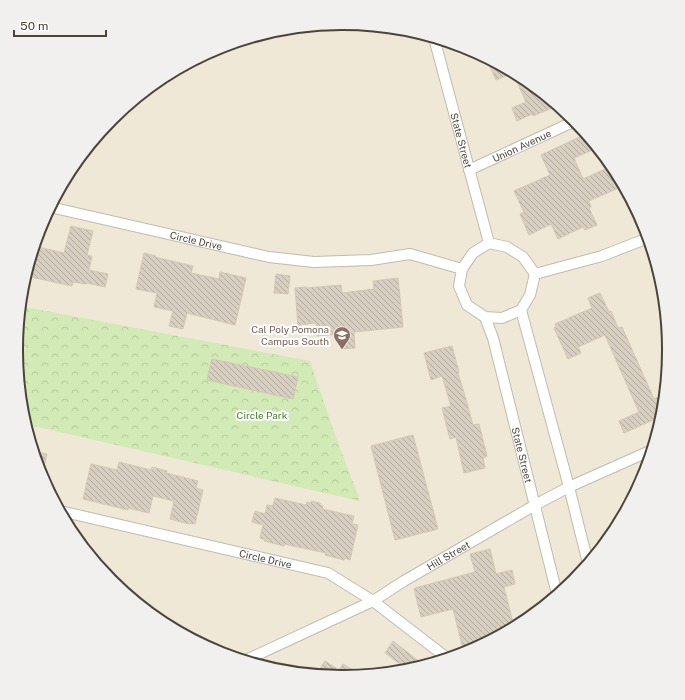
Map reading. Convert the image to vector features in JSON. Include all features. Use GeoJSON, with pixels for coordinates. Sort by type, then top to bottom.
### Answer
{"type":"FeatureCollection","features":[{"type":"Feature","properties":{"kind":"street","name":"State Street"},"geometry":{"type":"LineString","coordinates":[[436,44],[489,243]]}},
{"type":"Feature","properties":{"kind":"street","name":"Union Avenue"},"geometry":{"type":"LineString","coordinates":[[469,170],[568,124]]}},
{"type":"Feature","properties":{"kind":"street","name":"Circle Drive"},"geometry":{"type":"LineString","coordinates":[[56,208],[269,257],[314,262],[371,260],[410,254],[462,269]]}},
{"type":"Feature","properties":{"kind":"street"},"geometry":{"type":"LineString","coordinates":[[535,274],[602,256],[642,240]]}},
{"type":"Feature","properties":{"kind":"street"},"geometry":{"type":"LineString","coordinates":[[489,243],[507,246],[523,257],[535,274],[530,295],[521,310],[502,318],[485,317],[467,305],[459,286],[462,269],[473,252],[489,243]]}},
{"type":"Feature","properties":{"kind":"street"},"geometry":{"type":"LineString","coordinates":[[521,310],[586,557]]}},
{"type":"Feature","properties":{"kind":"street","name":"State Street"},"geometry":{"type":"LineString","coordinates":[[485,317],[493,338],[555,588]]}},
{"type":"Feature","properties":{"kind":"street","name":"Hill Street"},"geometry":{"type":"LineString","coordinates":[[253,657],[373,601],[404,581],[535,505],[569,487],[645,453]]}},
{"type":"Feature","properties":{"kind":"street","name":"Circle Drive"},"geometry":{"type":"LineString","coordinates":[[68,514],[328,572],[373,601],[442,654]]}},
{"type":"Feature","properties":{"kind":"shaded area","name":"Cal Poly Pomona Campus South"},"geometry":{"type":"Polygon","coordinates":[[[342,30],[384,33],[425,41],[445,47],[484,63],[502,73],[520,84],[553,110],[583,139],[608,172],[629,209],[638,228],[651,267],[656,288],[662,350],[659,392],[656,412],[645,453],[638,472],[619,510],[608,528],[583,561],[537,603],[520,616],[484,637],[445,653],[425,659],[384,667],[363,669],[342,670],[301,667],[260,659],[240,653],[201,637],[183,627],[165,616],[132,590],[102,561],[77,528],[56,491],[47,472],[34,433],[29,412],[24,371],[23,350],[26,308],[29,288],[40,247],[47,228],[66,190],[77,172],[102,139],[148,97],[165,84],[201,63],[240,47],[260,41],[301,33],[322,31],[342,30]]]}},
{"type":"Feature","properties":{"kind":"green space","name":"Circle Park"},"geometry":{"type":"Polygon","coordinates":[[[26,307],[310,361],[334,432],[360,501],[32,426],[24,371],[23,350],[26,307]]]}},
{"type":"Feature","properties":{"kind":"building"},"geometry":{"type":"Polygon","coordinates":[[[490,66],[506,76],[496,80],[490,66]]]}},
{"type":"Feature","properties":{"kind":"building"},"geometry":{"type":"Polygon","coordinates":[[[517,82],[551,108],[533,116],[532,114],[517,121],[512,108],[526,102],[517,82]]]}},
{"type":"Feature","properties":{"kind":"building"},"geometry":{"type":"Polygon","coordinates":[[[581,137],[583,139],[592,150],[574,158],[583,179],[606,169],[618,188],[589,201],[591,207],[589,208],[597,225],[585,230],[583,227],[558,239],[551,224],[529,235],[520,214],[524,212],[514,191],[550,175],[541,155],[581,137]]]}},
{"type":"Feature","properties":{"kind":"building"},"geometry":{"type":"Polygon","coordinates":[[[71,226],[93,231],[87,255],[92,256],[89,270],[108,274],[105,287],[73,282],[72,286],[32,277],[40,247],[64,253],[71,226]]]}},
{"type":"Feature","properties":{"kind":"building"},"geometry":{"type":"Polygon","coordinates":[[[144,253],[193,266],[191,273],[219,279],[220,272],[246,278],[235,325],[187,313],[183,329],[169,326],[173,311],[154,307],[157,293],[136,289],[144,253]]]}},
{"type":"Feature","properties":{"kind":"building"},"geometry":{"type":"Polygon","coordinates":[[[276,274],[290,276],[288,294],[274,293],[276,274]]]}},
{"type":"Feature","properties":{"kind":"building"},"geometry":{"type":"Polygon","coordinates":[[[398,278],[403,327],[354,332],[355,348],[342,349],[340,334],[317,336],[316,323],[298,325],[295,288],[341,285],[342,293],[374,289],[373,281],[398,278]]]}},
{"type":"Feature","properties":{"kind":"building"},"geometry":{"type":"Polygon","coordinates":[[[600,293],[609,312],[611,311],[618,328],[622,327],[654,399],[658,397],[654,419],[624,433],[619,421],[639,412],[605,335],[578,347],[581,353],[568,359],[554,328],[556,327],[555,324],[592,308],[588,298],[600,293]]]}},
{"type":"Feature","properties":{"kind":"building"},"geometry":{"type":"Polygon","coordinates":[[[452,346],[473,425],[479,424],[487,456],[483,458],[485,468],[464,473],[456,437],[450,439],[442,408],[451,406],[442,376],[431,380],[424,353],[452,346]]]}},
{"type":"Feature","properties":{"kind":"building"},"geometry":{"type":"Polygon","coordinates":[[[212,359],[298,377],[293,399],[207,380],[212,359]]]}},
{"type":"Feature","properties":{"kind":"building"},"geometry":{"type":"Polygon","coordinates":[[[413,435],[438,529],[395,540],[371,446],[413,435]]]}},
{"type":"Feature","properties":{"kind":"building"},"geometry":{"type":"Polygon","coordinates":[[[40,452],[47,454],[44,465],[40,452]]]}},
{"type":"Feature","properties":{"kind":"building"},"geometry":{"type":"Polygon","coordinates":[[[119,462],[151,470],[152,467],[167,471],[166,473],[198,481],[196,488],[203,490],[195,524],[170,519],[174,501],[153,496],[149,513],[128,508],[128,510],[83,499],[91,464],[117,470],[119,462]]]}},
{"type":"Feature","properties":{"kind":"building"},"geometry":{"type":"Polygon","coordinates":[[[275,498],[306,505],[307,502],[311,503],[311,501],[320,503],[320,505],[323,506],[322,509],[354,516],[352,524],[358,525],[350,560],[345,558],[344,560],[325,555],[326,553],[284,544],[284,546],[264,541],[265,540],[260,538],[263,525],[252,522],[255,511],[265,514],[267,505],[273,506],[275,498]]]}},
{"type":"Feature","properties":{"kind":"building"},"geometry":{"type":"Polygon","coordinates":[[[490,549],[496,574],[512,570],[515,584],[504,587],[512,621],[484,637],[462,646],[453,609],[421,617],[414,589],[475,572],[470,554],[490,549]]]}},
{"type":"Feature","properties":{"kind":"building"},"geometry":{"type":"Polygon","coordinates":[[[393,641],[418,660],[400,664],[385,653],[393,641]]]}},
{"type":"Feature","properties":{"kind":"building"},"geometry":{"type":"Polygon","coordinates":[[[325,661],[336,668],[335,670],[320,669],[325,661]]]}},
{"type":"Feature","properties":{"kind":"building"},"geometry":{"type":"Polygon","coordinates":[[[343,664],[352,670],[342,670],[339,670],[343,664]]]}},
{"type":"Feature","properties":{"kind":"place","name":"Cal Poly Pomona Campus South"},"geometry":{"type":"Point","coordinates":[342,350]}}]}
